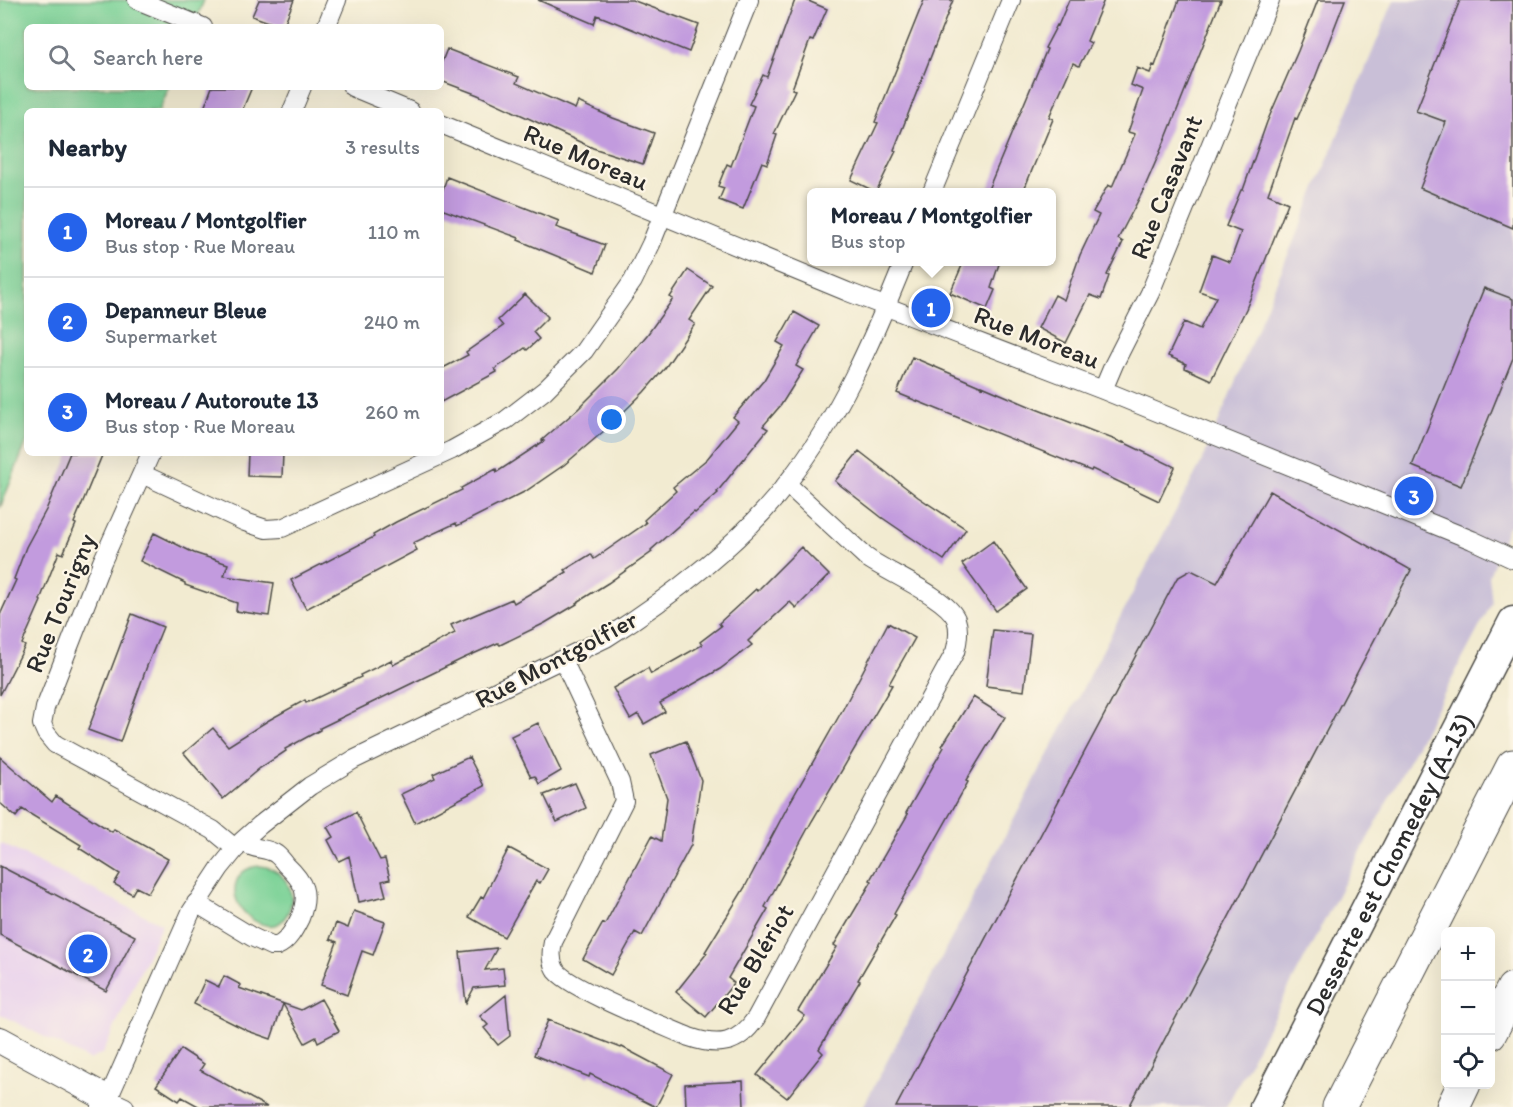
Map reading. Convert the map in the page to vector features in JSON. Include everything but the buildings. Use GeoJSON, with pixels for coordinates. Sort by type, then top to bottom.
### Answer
{"type":"FeatureCollection","features":[{"type":"Feature","properties":{"kind":"highway"},"geometry":{"type":"LineString","coordinates":[[1339,1107],[1513,766]]}},
{"type":"Feature","properties":{"kind":"highway"},"geometry":{"type":"LineString","coordinates":[[1495,1025],[1513,988]]}},
{"type":"Feature","properties":{"kind":"highway"},"geometry":{"type":"LineString","coordinates":[[1453,1107],[1462,1089]]}},
{"type":"Feature","properties":{"kind":"main road","name":"Desserte est Chomedey (A-13)"},"geometry":{"type":"LineString","coordinates":[[1264,1107],[1513,621]]}},
{"type":"Feature","properties":{"kind":"main road"},"geometry":{"type":"LineString","coordinates":[[0,1040],[113,1104]]}},
{"type":"Feature","properties":{"kind":"street"},"geometry":{"type":"LineString","coordinates":[[137,0],[196,24]]}},
{"type":"Feature","properties":{"kind":"street"},"geometry":{"type":"LineString","coordinates":[[327,24],[337,0]]}},
{"type":"Feature","properties":{"kind":"street"},"geometry":{"type":"LineString","coordinates":[[934,188],[1011,0]]}},
{"type":"Feature","properties":{"kind":"street","name":"Rue Casavant"},"geometry":{"type":"LineString","coordinates":[[1103,390],[1168,251],[1270,0]]}},
{"type":"Feature","properties":{"kind":"street"},"geometry":{"type":"LineString","coordinates":[[444,454],[506,420],[524,406],[584,351],[633,281],[663,217],[747,1]]}},
{"type":"Feature","properties":{"kind":"street"},"geometry":{"type":"LineString","coordinates":[[293,108],[301,90]]}},
{"type":"Feature","properties":{"kind":"street"},"geometry":{"type":"LineString","coordinates":[[359,90],[403,108]]}},
{"type":"Feature","properties":{"kind":"street","name":"Rue Moreau"},"geometry":{"type":"LineString","coordinates":[[444,125],[663,217],[1103,390],[1472,540],[1513,559]]}},
{"type":"Feature","properties":{"kind":"street","name":"Rue Montgolfier"},"geometry":{"type":"LineString","coordinates":[[113,1104],[173,950],[196,903],[239,845],[292,799],[331,773],[373,750],[563,660],[622,628],[680,586],[727,546],[787,484],[809,453],[842,398],[886,306],[902,266]]}},
{"type":"Feature","properties":{"kind":"street","name":"Rue Tourigny"},"geometry":{"type":"LineString","coordinates":[[150,456],[102,562],[52,687],[42,724],[55,744],[239,845]]}},
{"type":"Feature","properties":{"kind":"street"},"geometry":{"type":"LineString","coordinates":[[142,474],[246,522],[273,530],[306,518],[439,456]]}},
{"type":"Feature","properties":{"kind":"street","name":"Rue Blériot"},"geometry":{"type":"LineString","coordinates":[[563,660],[620,782],[624,801],[553,942],[551,952],[554,969],[559,976],[578,988],[689,1037],[715,1043],[734,1039],[749,1028],[756,1018],[955,652],[958,641],[956,620],[945,604],[866,557],[787,484]]}},
{"type":"Feature","properties":{"kind":"street"},"geometry":{"type":"LineString","coordinates":[[196,903],[261,942],[277,946],[286,941],[299,920],[305,902],[302,883],[276,854],[239,845]]}},
{"type":"Feature","properties":{"kind":"shaded area"},"geometry":{"type":"Polygon","coordinates":[[[1394,0],[1513,0],[1513,525],[1508,527],[1489,576],[1492,603],[1226,1107],[863,1107],[1203,459],[1394,0]]]}},
{"type":"Feature","properties":{"kind":"shaded area"},"geometry":{"type":"Polygon","coordinates":[[[0,843],[162,924],[103,1053],[89,1060],[0,1014],[0,843]]]}},
{"type":"Feature","properties":{"kind":"green space"},"geometry":{"type":"Polygon","coordinates":[[[0,0],[204,0],[194,24],[24,24],[24,90],[168,90],[160,108],[24,108],[24,448],[0,508],[0,0]]]}},
{"type":"Feature","properties":{"kind":"green space"},"geometry":{"type":"Polygon","coordinates":[[[259,866],[277,872],[288,885],[291,894],[289,911],[276,925],[258,923],[242,910],[237,901],[235,890],[237,880],[246,870],[259,866]]]}},
{"type":"Feature","properties":{"kind":"place","name":"Moreau / Montgolfier"},"geometry":{"type":"Point","coordinates":[931,308]}},
{"type":"Feature","properties":{"kind":"place","name":"Moreau / Autoroute 13"},"geometry":{"type":"Point","coordinates":[1414,496]}},
{"type":"Feature","properties":{"kind":"place","name":"Depanneur Bleue"},"geometry":{"type":"Point","coordinates":[88,954]}}]}
